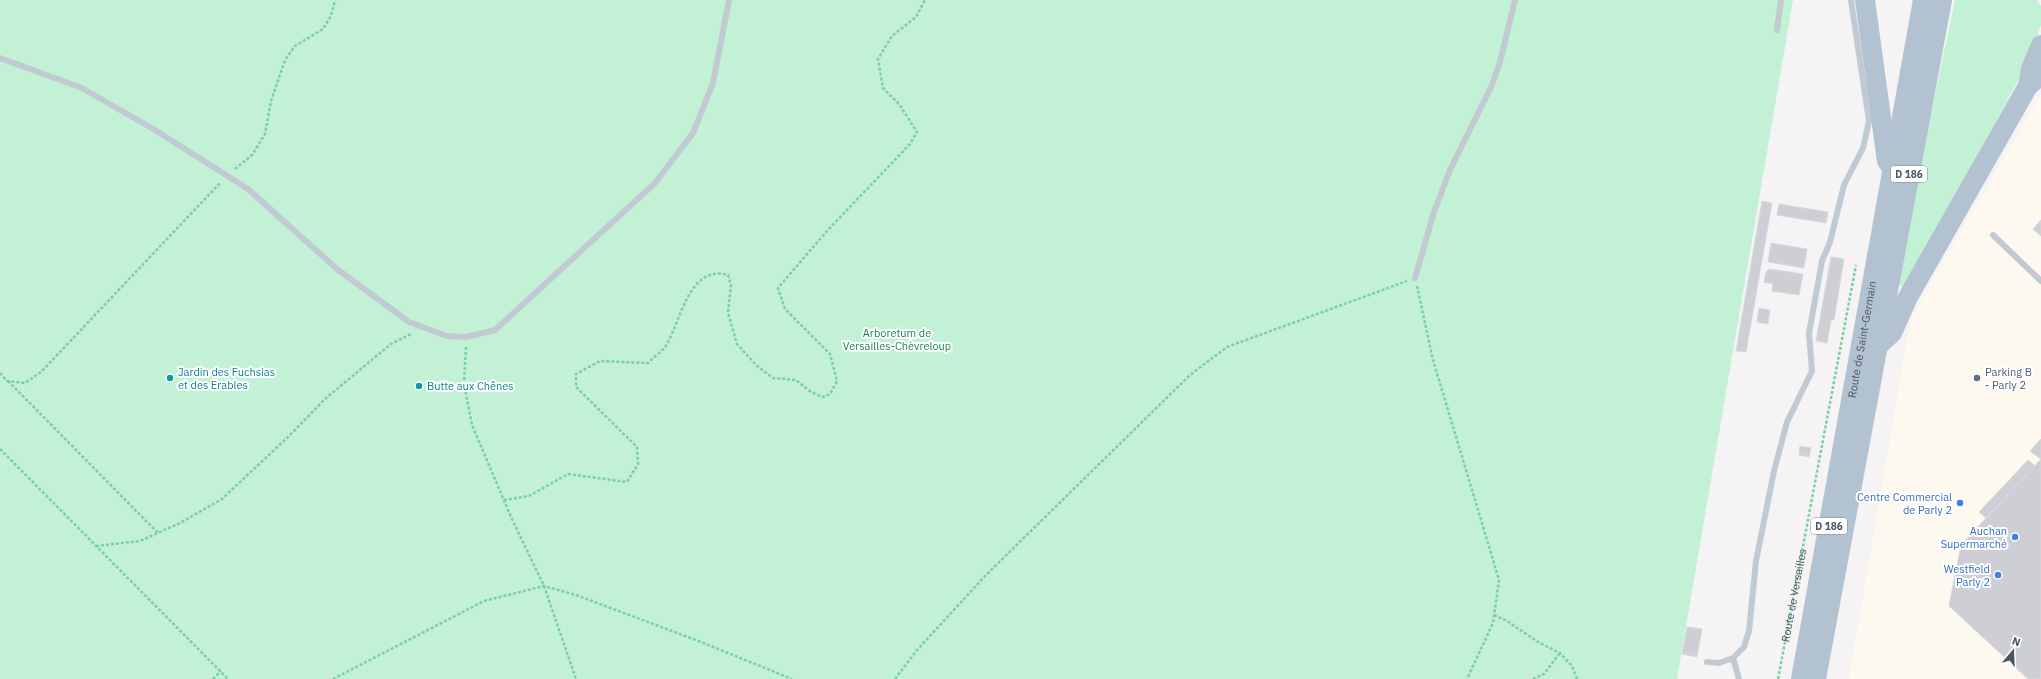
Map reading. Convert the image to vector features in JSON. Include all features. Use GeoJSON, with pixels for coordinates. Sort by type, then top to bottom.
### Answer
{"type":"FeatureCollection","features":[{"type":"Feature","properties":{"kind":"main road"},"geometry":{"type":"LineString","coordinates":[[1865,0],[1869,67],[1887,161],[1894,170]]}},
{"type":"Feature","properties":{"kind":"main road","name":"Route de Saint-Germain"},"geometry":{"type":"LineString","coordinates":[[1801,679],[1924,0]]}},
{"type":"Feature","properties":{"kind":"main road","name":"Route de Saint-Germain"},"geometry":{"type":"LineString","coordinates":[[1816,679],[1942,0]]}},
{"type":"Feature","properties":{"kind":"main road"},"geometry":{"type":"LineString","coordinates":[[1877,348],[1892,332],[1908,298],[2034,81],[2031,69],[2041,45]]}},
{"type":"Feature","properties":{"kind":"lane"},"geometry":{"type":"LineString","coordinates":[[0,58],[82,88],[248,189],[337,269],[409,322],[447,336],[466,336],[495,330],[655,183],[693,133],[699,119],[713,83],[729,0]]}},
{"type":"Feature","properties":{"kind":"lane"},"geometry":{"type":"LineString","coordinates":[[1415,278],[1434,212],[1450,170],[1492,85],[1500,62],[1515,0]]}},
{"type":"Feature","properties":{"kind":"lane"},"geometry":{"type":"LineString","coordinates":[[1777,30],[1781,0]]}},
{"type":"Feature","properties":{"kind":"lane"},"geometry":{"type":"LineString","coordinates":[[1707,662],[1719,663],[1733,658],[1744,647],[1749,631],[1756,561],[1776,464],[1787,422],[1812,371],[1809,333],[1822,261],[1830,242],[1844,185],[1863,148],[1869,121],[1869,67],[1852,0]]}},
{"type":"Feature","properties":{"kind":"lane"},"geometry":{"type":"LineString","coordinates":[[1993,235],[2041,281]]}},
{"type":"Feature","properties":{"kind":"lane"},"geometry":{"type":"LineString","coordinates":[[1733,658],[1739,679]]}},
{"type":"Feature","properties":{"kind":"path"},"geometry":{"type":"LineString","coordinates":[[8,381],[25,383],[41,372],[227,176],[252,155],[264,134],[271,101],[285,60],[295,46],[323,29],[331,16],[335,0]]}},
{"type":"Feature","properties":{"kind":"path"},"geometry":{"type":"LineString","coordinates":[[504,500],[529,496],[568,474],[628,482],[638,464],[637,447],[576,387],[576,374],[600,362],[648,363],[667,345],[688,296],[700,280],[718,272],[728,275],[731,285],[728,313],[737,344],[756,365],[774,378],[796,380],[811,392],[823,397],[830,394],[837,381],[830,354],[785,309],[778,288],[826,232],[910,144],[917,132],[900,104],[883,88],[878,59],[892,36],[916,17],[925,0]]}},
{"type":"Feature","properties":{"kind":"path"},"geometry":{"type":"LineString","coordinates":[[895,679],[917,650],[986,575],[1190,375],[1227,347],[1415,278],[1433,360],[1499,580],[1493,623],[1467,679]]}},
{"type":"Feature","properties":{"kind":"path"},"geometry":{"type":"LineString","coordinates":[[96,546],[140,541],[180,523],[222,499],[289,436],[326,398],[391,344],[424,328]]}},
{"type":"Feature","properties":{"kind":"path"},"geometry":{"type":"LineString","coordinates":[[466,336],[464,384],[472,425],[504,500],[544,586],[576,679]]}},
{"type":"Feature","properties":{"kind":"path","name":"Route de Versailles"},"geometry":{"type":"LineString","coordinates":[[1778,679],[1835,369]]}},
{"type":"Feature","properties":{"kind":"path"},"geometry":{"type":"LineString","coordinates":[[0,373],[158,533]]}},
{"type":"Feature","properties":{"kind":"path"},"geometry":{"type":"LineString","coordinates":[[0,449],[228,679]]}},
{"type":"Feature","properties":{"kind":"path"},"geometry":{"type":"LineString","coordinates":[[333,679],[484,601],[544,586],[576,595],[701,642],[792,679]]}},
{"type":"Feature","properties":{"kind":"path"},"geometry":{"type":"LineString","coordinates":[[1494,616],[1507,621],[1538,642],[1560,653],[1572,666],[1577,679]]}},
{"type":"Feature","properties":{"kind":"path"},"geometry":{"type":"LineString","coordinates":[[1533,679],[1544,674],[1560,653]]}},
{"type":"Feature","properties":{"kind":"path"},"geometry":{"type":"LineString","coordinates":[[213,679],[220,671]]}},
{"type":"Feature","properties":{"kind":"shaded area","name":"Centre Commercial de Parly 2"},"geometry":{"type":"Polygon","coordinates":[[[2041,94],[2041,679],[1849,679],[1909,327],[1914,312],[2041,94]]]}},
{"type":"Feature","properties":{"kind":"green space","name":"Arboretum de Versailles-Chèvreloup"},"geometry":{"type":"Polygon","coordinates":[[[0,0],[1793,0],[1677,679],[0,679],[0,0]]]}},
{"type":"Feature","properties":{"kind":"green space"},"geometry":{"type":"Polygon","coordinates":[[[1955,0],[2037,0],[2041,6],[2041,25],[2026,66],[1906,288],[1895,284],[1955,0]]]}},
{"type":"Feature","properties":{"kind":"building"},"geometry":{"type":"Polygon","coordinates":[[[1762,201],[1772,203],[1746,352],[1736,351],[1762,201]]]}},
{"type":"Feature","properties":{"kind":"building"},"geometry":{"type":"Polygon","coordinates":[[[1779,204],[1828,212],[1826,223],[1777,215],[1779,204]]]}},
{"type":"Feature","properties":{"kind":"building"},"geometry":{"type":"Polygon","coordinates":[[[2041,220],[2041,236],[2033,229],[2041,220]]]}},
{"type":"Feature","properties":{"kind":"building"},"geometry":{"type":"Polygon","coordinates":[[[1771,243],[1807,249],[1804,268],[1768,262],[1771,243]]]}},
{"type":"Feature","properties":{"kind":"building"},"geometry":{"type":"Polygon","coordinates":[[[1831,257],[1844,259],[1834,320],[1831,320],[1827,343],[1816,341],[1831,257]]]}},
{"type":"Feature","properties":{"kind":"building"},"geometry":{"type":"Polygon","coordinates":[[[1769,269],[1803,274],[1799,295],[1772,291],[1773,284],[1764,282],[1766,272],[1769,269]]]}},
{"type":"Feature","properties":{"kind":"building"},"geometry":{"type":"Polygon","coordinates":[[[1759,308],[1770,310],[1768,324],[1757,322],[1759,308]]]}},
{"type":"Feature","properties":{"kind":"building"},"geometry":{"type":"Polygon","coordinates":[[[2041,439],[2041,459],[2030,451],[2041,439]]]}},
{"type":"Feature","properties":{"kind":"building"},"geometry":{"type":"Polygon","coordinates":[[[1800,446],[1811,448],[1809,457],[1799,455],[1800,446]]]}},
{"type":"Feature","properties":{"kind":"building","name":"Westfield Parly 2"},"geometry":{"type":"Polygon","coordinates":[[[2041,459],[2041,679],[2028,679],[1949,606],[1961,545],[2041,459]]]}},
{"type":"Feature","properties":{"kind":"building"},"geometry":{"type":"Polygon","coordinates":[[[2028,460],[2035,466],[1986,518],[1979,512],[2028,460]]]}},
{"type":"Feature","properties":{"kind":"building"},"geometry":{"type":"Polygon","coordinates":[[[1687,627],[1702,629],[1697,657],[1682,654],[1687,627]]]}},
{"type":"Feature","properties":{"kind":"place","name":"Jardin des Fuchsias et des Erables"},"geometry":{"type":"Point","coordinates":[170,378]}},
{"type":"Feature","properties":{"kind":"place","name":"Parking B - Parly 2"},"geometry":{"type":"Point","coordinates":[1977,378]}},
{"type":"Feature","properties":{"kind":"place","name":"Butte aux Chênes"},"geometry":{"type":"Point","coordinates":[419,386]}},
{"type":"Feature","properties":{"kind":"place","name":"Centre Commercial de Parly 2"},"geometry":{"type":"Point","coordinates":[1960,503]}},
{"type":"Feature","properties":{"kind":"place","name":"Auchan Supermarché"},"geometry":{"type":"Point","coordinates":[2015,537]}},
{"type":"Feature","properties":{"kind":"place","name":"Westfield Parly 2"},"geometry":{"type":"Point","coordinates":[1998,575]}}]}
